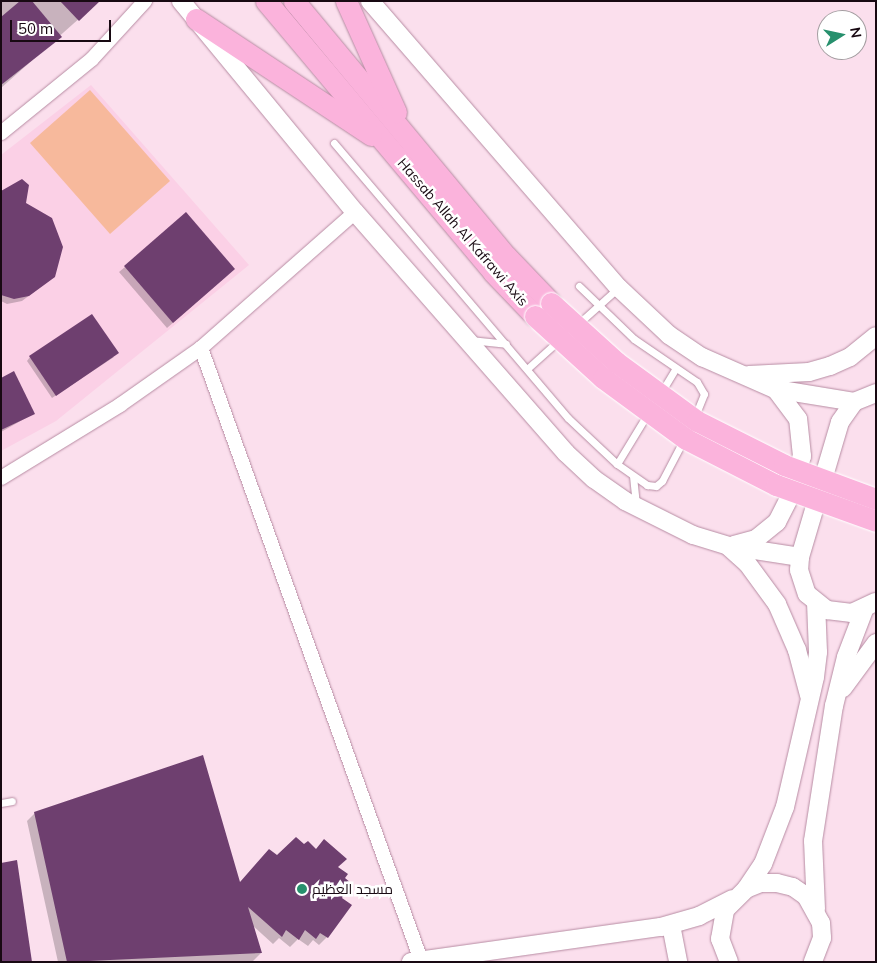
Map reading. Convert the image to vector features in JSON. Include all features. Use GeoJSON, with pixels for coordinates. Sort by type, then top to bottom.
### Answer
{"type":"FeatureCollection","features":[{"type":"Feature","properties":{"kind":"main road","name":"Hassab Allah Al Kafrawi Axis"},"geometry":{"type":"LineString","coordinates":[[266,1],[399,142]]}},
{"type":"Feature","properties":{"kind":"main road","name":"Hassab Allah Al Kafrawi Axis"},"geometry":{"type":"LineString","coordinates":[[294,1],[493,272],[697,421],[784,465],[876,499]]}},
{"type":"Feature","properties":{"kind":"main road"},"geometry":{"type":"LineString","coordinates":[[346,1],[399,142]]}},
{"type":"Feature","properties":{"kind":"main road"},"geometry":{"type":"LineString","coordinates":[[196,19],[399,142]]}},
{"type":"Feature","properties":{"kind":"main road","name":"Hassab Allah Al Kafrawi Axis"},"geometry":{"type":"LineString","coordinates":[[543,310],[603,378],[686,439],[776,484],[876,521]]}},
{"type":"Feature","properties":{"kind":"street"},"geometry":{"type":"LineString","coordinates":[[1,134],[92,59],[145,1]]}},
{"type":"Feature","properties":{"kind":"street"},"geometry":{"type":"LineString","coordinates":[[180,1],[355,212],[566,453],[594,479],[636,508],[693,535],[729,546],[800,557]]}},
{"type":"Feature","properties":{"kind":"street"},"geometry":{"type":"LineString","coordinates":[[370,1],[619,288],[669,334],[738,375],[776,389],[854,402],[876,393]]}},
{"type":"Feature","properties":{"kind":"street"},"geometry":{"type":"LineString","coordinates":[[1,478],[120,405],[201,348],[355,212]]}},
{"type":"Feature","properties":{"kind":"street"},"geometry":{"type":"LineString","coordinates":[[738,375],[816,370],[850,357],[876,336]]}},
{"type":"Feature","properties":{"kind":"street"},"geometry":{"type":"LineString","coordinates":[[201,348],[416,961],[671,925],[700,916],[740,893],[769,883],[793,887],[816,909]]}},
{"type":"Feature","properties":{"kind":"street"},"geometry":{"type":"LineString","coordinates":[[729,546],[756,539],[777,522],[789,498],[802,456],[798,419],[776,389]]}},
{"type":"Feature","properties":{"kind":"street"},"geometry":{"type":"LineString","coordinates":[[854,402],[840,422],[800,557],[801,583],[816,604],[839,614],[870,606]]}},
{"type":"Feature","properties":{"kind":"street"},"geometry":{"type":"LineString","coordinates":[[729,546],[747,563],[777,604],[797,650],[810,701]]}},
{"type":"Feature","properties":{"kind":"street"},"geometry":{"type":"LineString","coordinates":[[728,962],[720,939],[721,924],[740,893],[766,857],[781,822],[810,701],[818,652],[816,604]]}},
{"type":"Feature","properties":{"kind":"street"},"geometry":{"type":"LineString","coordinates":[[816,959],[822,938],[816,909],[813,841],[834,706],[846,657],[870,606]]}},
{"type":"Feature","properties":{"kind":"street"},"geometry":{"type":"LineString","coordinates":[[834,706],[848,679],[876,643]]}},
{"type":"Feature","properties":{"kind":"street"},"geometry":{"type":"LineString","coordinates":[[671,925],[678,962]]}},
{"type":"Feature","properties":{"kind":"lane"},"geometry":{"type":"LineString","coordinates":[[334,143],[568,418],[617,464],[633,476],[651,486],[659,484],[703,401],[704,394],[697,382],[634,339],[579,286]]}},
{"type":"Feature","properties":{"kind":"lane"},"geometry":{"type":"LineString","coordinates":[[527,369],[619,288]]}},
{"type":"Feature","properties":{"kind":"lane"},"geometry":{"type":"LineString","coordinates":[[468,339],[506,344]]}},
{"type":"Feature","properties":{"kind":"lane"},"geometry":{"type":"LineString","coordinates":[[617,464],[676,369]]}},
{"type":"Feature","properties":{"kind":"lane"},"geometry":{"type":"LineString","coordinates":[[633,476],[636,508]]}},
{"type":"Feature","properties":{"kind":"lane"},"geometry":{"type":"LineString","coordinates":[[1,803],[12,801]]}},
{"type":"Feature","properties":{"kind":"shaded area"},"geometry":{"type":"Polygon","coordinates":[[[91,85],[249,265],[56,421],[1,451],[1,155],[91,85]]]}},
{"type":"Feature","properties":{"kind":"shaded area"},"geometry":{"type":"Polygon","coordinates":[[[90,90],[170,181],[110,234],[30,143],[90,90]]]}},
{"type":"Feature","properties":{"kind":"building"},"geometry":{"type":"Polygon","coordinates":[[[20,1],[32,1],[62,37],[1,85],[1,17],[20,1]]]}},
{"type":"Feature","properties":{"kind":"building"},"geometry":{"type":"Polygon","coordinates":[[[60,1],[100,1],[79,21],[60,1]]]}},
{"type":"Feature","properties":{"kind":"building"},"geometry":{"type":"Polygon","coordinates":[[[22,179],[29,185],[26,203],[52,218],[63,247],[55,277],[29,296],[14,299],[1,295],[1,191],[22,179]]]}},
{"type":"Feature","properties":{"kind":"building"},"geometry":{"type":"Polygon","coordinates":[[[186,212],[235,269],[173,323],[124,266],[186,212]]]}},
{"type":"Feature","properties":{"kind":"building"},"geometry":{"type":"Polygon","coordinates":[[[92,314],[119,353],[56,396],[29,356],[92,314]]]}},
{"type":"Feature","properties":{"kind":"building"},"geometry":{"type":"Polygon","coordinates":[[[14,371],[35,414],[1,430],[1,378],[14,371]]]}},
{"type":"Feature","properties":{"kind":"building"},"geometry":{"type":"Polygon","coordinates":[[[203,755],[240,882],[269,849],[277,855],[296,837],[304,844],[308,841],[316,849],[324,839],[347,859],[338,867],[348,874],[345,878],[351,883],[342,898],[352,905],[328,938],[320,933],[316,939],[305,930],[299,940],[286,930],[282,937],[248,907],[262,953],[67,962],[34,812],[203,755]]]}},
{"type":"Feature","properties":{"kind":"building"},"geometry":{"type":"Polygon","coordinates":[[[17,860],[32,962],[1,962],[1,863],[17,860]]]}},
{"type":"Feature","properties":{"kind":"place","name":"مسجد العظيم"},"geometry":{"type":"Point","coordinates":[302,889]}}]}
